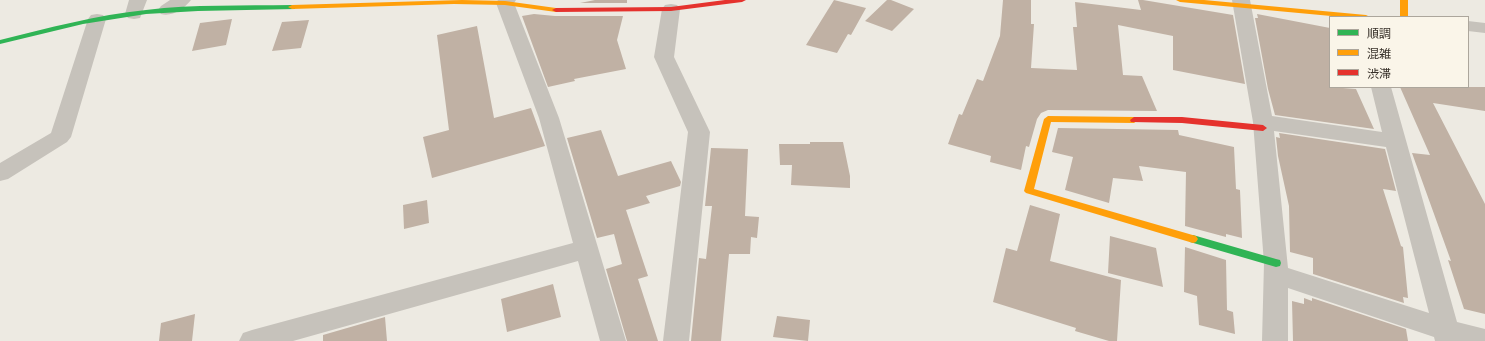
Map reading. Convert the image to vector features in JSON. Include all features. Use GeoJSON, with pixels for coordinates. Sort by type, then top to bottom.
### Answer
{"type":"FeatureCollection","features":[{"type":"Feature","properties":{"kind":"street"},"geometry":{"type":"LineString","coordinates":[[168,10],[182,0]]}},
{"type":"Feature","properties":{"kind":"street"},"geometry":{"type":"LineString","coordinates":[[0,42],[61,26],[97,19],[136,7],[168,10],[284,8],[454,2],[506,2],[555,10],[670,9],[742,0]]}},
{"type":"Feature","properties":{"kind":"street"},"geometry":{"type":"LineString","coordinates":[[1180,0],[1241,3],[1353,16]]}},
{"type":"Feature","properties":{"kind":"street"},"geometry":{"type":"LineString","coordinates":[[1404,0],[1404,16]]}},
{"type":"Feature","properties":{"kind":"street"},"geometry":{"type":"LineString","coordinates":[[506,2],[549,118],[613,341]]}},
{"type":"Feature","properties":{"kind":"street"},"geometry":{"type":"LineString","coordinates":[[1241,3],[1263,125],[1276,268],[1275,341]]}},
{"type":"Feature","properties":{"kind":"street"},"geometry":{"type":"LineString","coordinates":[[670,9],[664,57],[699,132],[676,341]]}},
{"type":"Feature","properties":{"kind":"street"},"geometry":{"type":"LineString","coordinates":[[0,173],[60,137],[97,19]]}},
{"type":"Feature","properties":{"kind":"street"},"geometry":{"type":"LineString","coordinates":[[1469,26],[1485,28]]}},
{"type":"Feature","properties":{"kind":"street"},"geometry":{"type":"LineString","coordinates":[[1381,88],[1447,335]]}},
{"type":"Feature","properties":{"kind":"street"},"geometry":{"type":"LineString","coordinates":[[1396,141],[1263,125],[1182,120],[1048,119],[1029,191],[1276,268],[1447,335],[1485,340]]}},
{"type":"Feature","properties":{"kind":"street"},"geometry":{"type":"LineString","coordinates":[[252,341],[587,249]]}},
{"type":"Feature","properties":{"kind":"building"},"geometry":{"type":"Polygon","coordinates":[[[595,0],[627,0],[627,3],[580,3],[595,0]]]}},
{"type":"Feature","properties":{"kind":"building"},"geometry":{"type":"Polygon","coordinates":[[[834,0],[866,8],[851,35],[848,34],[837,53],[806,45],[834,0]]]}},
{"type":"Feature","properties":{"kind":"building"},"geometry":{"type":"Polygon","coordinates":[[[887,0],[891,0],[914,9],[892,31],[865,21],[887,0]]]}},
{"type":"Feature","properties":{"kind":"building"},"geometry":{"type":"Polygon","coordinates":[[[1003,0],[1031,0],[1031,24],[1034,24],[1031,68],[1077,70],[1073,27],[1077,27],[1075,2],[1141,10],[1138,0],[1143,0],[1233,15],[1245,84],[1173,70],[1173,36],[1118,25],[1123,75],[1142,76],[1157,111],[1048,110],[1041,113],[1037,119],[1029,147],[1026,146],[1021,170],[990,162],[991,156],[948,144],[959,114],[962,115],[977,79],[983,81],[1000,36],[1003,0]]]}},
{"type":"Feature","properties":{"kind":"building"},"geometry":{"type":"Polygon","coordinates":[[[534,14],[555,16],[623,16],[617,40],[626,69],[574,79],[575,81],[548,87],[522,16],[534,14]]]}},
{"type":"Feature","properties":{"kind":"building"},"geometry":{"type":"Polygon","coordinates":[[[1257,14],[1329,28],[1329,88],[1356,89],[1374,129],[1275,115],[1268,89],[1255,18],[1258,18],[1257,14]]]}},
{"type":"Feature","properties":{"kind":"building"},"geometry":{"type":"Polygon","coordinates":[[[232,19],[226,45],[192,51],[200,23],[232,19]]]}},
{"type":"Feature","properties":{"kind":"building"},"geometry":{"type":"Polygon","coordinates":[[[309,20],[301,48],[272,51],[282,22],[309,20]]]}},
{"type":"Feature","properties":{"kind":"building"},"geometry":{"type":"Polygon","coordinates":[[[477,26],[494,118],[531,108],[545,146],[432,178],[423,137],[449,130],[437,35],[477,26]]]}},
{"type":"Feature","properties":{"kind":"building"},"geometry":{"type":"Polygon","coordinates":[[[1485,87],[1485,111],[1433,103],[1485,204],[1485,314],[1464,309],[1448,260],[1451,261],[1412,153],[1430,155],[1400,88],[1485,87]]]}},
{"type":"Feature","properties":{"kind":"building"},"geometry":{"type":"Polygon","coordinates":[[[1058,128],[1178,130],[1179,135],[1234,147],[1236,189],[1240,190],[1242,238],[1226,234],[1226,237],[1185,226],[1186,172],[1139,166],[1143,181],[1113,178],[1109,203],[1065,190],[1073,157],[1052,152],[1058,128]]]}},
{"type":"Feature","properties":{"kind":"building"},"geometry":{"type":"Polygon","coordinates":[[[601,130],[618,176],[671,161],[681,182],[680,186],[646,196],[650,203],[626,210],[648,276],[638,279],[658,341],[627,341],[606,269],[622,264],[614,234],[597,238],[567,138],[601,130]]]}},
{"type":"Feature","properties":{"kind":"building"},"geometry":{"type":"Polygon","coordinates":[[[1279,133],[1385,149],[1396,191],[1383,189],[1401,246],[1403,247],[1408,298],[1403,297],[1404,303],[1313,274],[1313,258],[1290,252],[1289,206],[1278,156],[1276,137],[1280,138],[1279,133]]]}},
{"type":"Feature","properties":{"kind":"building"},"geometry":{"type":"Polygon","coordinates":[[[810,142],[843,142],[850,176],[850,188],[791,185],[792,165],[780,165],[779,144],[810,144],[810,142]]]}},
{"type":"Feature","properties":{"kind":"building"},"geometry":{"type":"Polygon","coordinates":[[[711,148],[748,149],[745,216],[759,217],[757,238],[751,237],[750,254],[729,254],[721,341],[691,341],[699,258],[706,259],[712,206],[705,206],[711,148]]]}},
{"type":"Feature","properties":{"kind":"building"},"geometry":{"type":"Polygon","coordinates":[[[427,200],[429,223],[404,229],[403,205],[427,200]]]}},
{"type":"Feature","properties":{"kind":"building"},"geometry":{"type":"Polygon","coordinates":[[[1030,205],[1060,214],[1050,261],[1121,280],[1117,341],[1109,341],[1075,331],[1076,328],[993,302],[1006,248],[1017,251],[1030,205]]]}},
{"type":"Feature","properties":{"kind":"building"},"geometry":{"type":"Polygon","coordinates":[[[1110,236],[1156,248],[1163,287],[1108,273],[1110,236]]]}},
{"type":"Feature","properties":{"kind":"building"},"geometry":{"type":"Polygon","coordinates":[[[1185,247],[1226,260],[1227,310],[1233,312],[1235,334],[1199,325],[1197,296],[1184,292],[1185,247]]]}},
{"type":"Feature","properties":{"kind":"building"},"geometry":{"type":"Polygon","coordinates":[[[553,284],[561,317],[507,332],[501,299],[553,284]]]}},
{"type":"Feature","properties":{"kind":"building"},"geometry":{"type":"Polygon","coordinates":[[[1304,298],[1312,301],[1312,298],[1406,329],[1408,341],[1293,341],[1292,301],[1304,304],[1304,298]]]}},
{"type":"Feature","properties":{"kind":"building"},"geometry":{"type":"Polygon","coordinates":[[[195,314],[192,341],[159,341],[161,323],[195,314]]]}},
{"type":"Feature","properties":{"kind":"building"},"geometry":{"type":"Polygon","coordinates":[[[777,316],[810,320],[808,341],[773,337],[777,316]]]}},
{"type":"Feature","properties":{"kind":"building"},"geometry":{"type":"Polygon","coordinates":[[[385,317],[387,341],[323,341],[323,335],[385,317]]]}},
{"type":"Feature","properties":{"kind":"traffic: fast"},"geometry":{"type":"LineString","coordinates":[[0,42],[83,22],[146,12],[198,8],[292,7]]}},
{"type":"Feature","properties":{"kind":"traffic: fast"},"geometry":{"type":"LineString","coordinates":[[1193,239],[1276,263]]}},
{"type":"Feature","properties":{"kind":"traffic: slow"},"geometry":{"type":"LineString","coordinates":[[1180,0],[1355,16]]}},
{"type":"Feature","properties":{"kind":"traffic: slow"},"geometry":{"type":"LineString","coordinates":[[1404,0],[1404,16]]}},
{"type":"Feature","properties":{"kind":"traffic: slow"},"geometry":{"type":"LineString","coordinates":[[292,7],[454,2],[505,3],[556,10]]}},
{"type":"Feature","properties":{"kind":"traffic: slow"},"geometry":{"type":"LineString","coordinates":[[1134,120],[1048,119],[1029,191],[1193,239]]}},
{"type":"Feature","properties":{"kind":"traffic: jam"},"geometry":{"type":"LineString","coordinates":[[556,10],[671,9],[742,0]]}},
{"type":"Feature","properties":{"kind":"traffic: jam"},"geometry":{"type":"LineString","coordinates":[[1134,120],[1182,120],[1263,128]]}}]}
